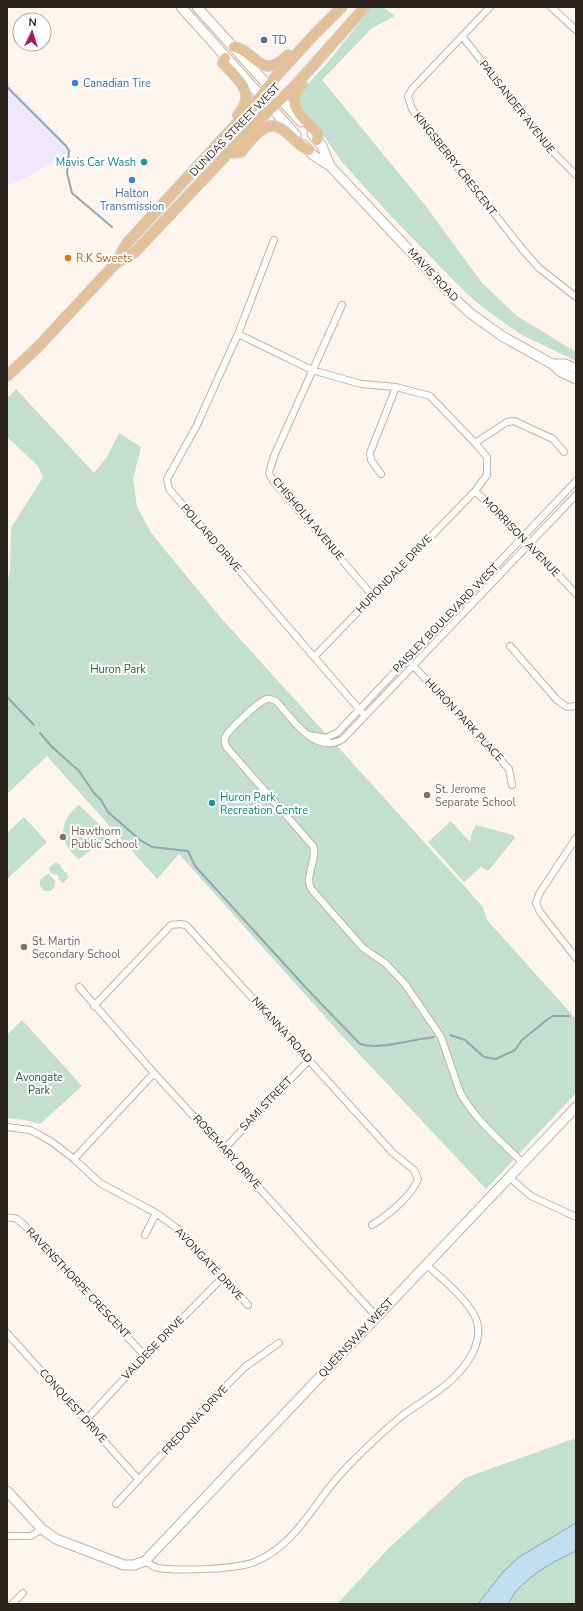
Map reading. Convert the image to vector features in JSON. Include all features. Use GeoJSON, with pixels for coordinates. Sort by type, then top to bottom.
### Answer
{"type":"FeatureCollection","features":[{"type":"Feature","properties":{"kind":"main road","name":"DUNDAS STREET WEST"},"geometry":{"type":"LineString","coordinates":[[9,370],[38,347],[116,263],[127,243],[232,129],[314,35],[342,7]]}},
{"type":"Feature","properties":{"kind":"main road","name":"DUNDAS STREET WEST"},"geometry":{"type":"LineString","coordinates":[[116,263],[136,251],[271,108],[293,88],[364,7]]}},
{"type":"Feature","properties":{"kind":"main road"},"geometry":{"type":"LineString","coordinates":[[234,47],[240,48],[257,62],[272,65],[282,60],[306,36],[314,35]]}},
{"type":"Feature","properties":{"kind":"main road"},"geometry":{"type":"LineString","coordinates":[[317,140],[318,134],[296,109],[294,97],[296,92],[330,53],[330,45]]}},
{"type":"Feature","properties":{"kind":"main road"},"geometry":{"type":"LineString","coordinates":[[225,58],[224,63],[241,82],[246,92],[246,101],[243,109],[232,122],[232,129]]}},
{"type":"Feature","properties":{"kind":"main road"},"geometry":{"type":"LineString","coordinates":[[229,153],[241,152],[261,129],[270,126],[282,128],[298,145],[309,150]]}},
{"type":"Feature","properties":{"kind":"street","name":"MAVIS ROAD"},"geometry":{"type":"LineString","coordinates":[[181,7],[225,58],[309,150],[330,166],[451,295],[470,313],[518,346],[552,364],[561,372],[576,379]]}},
{"type":"Feature","properties":{"kind":"street","name":"MAVIS ROAD"},"geometry":{"type":"LineString","coordinates":[[197,7],[317,140],[322,146],[330,166]]}},
{"type":"Feature","properties":{"kind":"street","name":"KINGSBERRY CRESCENT"},"geometry":{"type":"LineString","coordinates":[[490,7],[412,89],[408,96],[409,103],[412,109],[523,250],[539,268],[576,297]]}},
{"type":"Feature","properties":{"kind":"street"},"geometry":{"type":"LineString","coordinates":[[551,7],[576,30]]}},
{"type":"Feature","properties":{"kind":"street","name":"PALISANDER AVENUE"},"geometry":{"type":"LineString","coordinates":[[462,36],[553,152],[576,175]]}},
{"type":"Feature","properties":{"kind":"street","name":"POLLARD DRIVE"},"geometry":{"type":"LineString","coordinates":[[274,240],[238,334],[196,427],[167,479],[169,489],[365,716]]}},
{"type":"Feature","properties":{"kind":"street"},"geometry":{"type":"LineString","coordinates":[[312,370],[342,304]]}},
{"type":"Feature","properties":{"kind":"street","name":"MORRISON AVENUE"},"geometry":{"type":"LineString","coordinates":[[238,334],[312,370],[361,384],[396,386],[430,396],[487,457],[487,475],[475,491],[523,537],[576,594]]}},
{"type":"Feature","properties":{"kind":"street","name":"MAVIS ROAD"},"geometry":{"type":"LineString","coordinates":[[552,364],[565,364],[576,369]]}},
{"type":"Feature","properties":{"kind":"street","name":"CHISHOLM AVENUE"},"geometry":{"type":"LineString","coordinates":[[312,370],[274,456],[269,473],[273,480],[373,596]]}},
{"type":"Feature","properties":{"kind":"street"},"geometry":{"type":"LineString","coordinates":[[380,474],[371,460],[370,454],[396,386]]}},
{"type":"Feature","properties":{"kind":"street"},"geometry":{"type":"LineString","coordinates":[[475,443],[507,422],[514,421],[553,439],[564,452]]}},
{"type":"Feature","properties":{"kind":"street","name":"PAISLEY BOULEVARD WEST"},"geometry":{"type":"LineString","coordinates":[[308,734],[326,738],[334,735],[576,481]]}},
{"type":"Feature","properties":{"kind":"street","name":"HURONDALE DRIVE"},"geometry":{"type":"LineString","coordinates":[[314,657],[475,491]]}},
{"type":"Feature","properties":{"kind":"street","name":"PAISLEY BOULEVARD WEST"},"geometry":{"type":"LineString","coordinates":[[523,1163],[464,1100],[441,1036],[405,984],[385,963],[363,948],[312,890],[309,881],[314,852],[313,846],[228,750],[225,743],[225,737],[229,731],[266,699],[276,701],[308,734],[320,743],[335,743],[346,737],[576,494]]}},
{"type":"Feature","properties":{"kind":"street"},"geometry":{"type":"LineString","coordinates":[[510,646],[557,700],[567,707],[576,706]]}},
{"type":"Feature","properties":{"kind":"street","name":"HURON PARK PLACE"},"geometry":{"type":"LineString","coordinates":[[406,659],[509,768],[512,785]]}},
{"type":"Feature","properties":{"kind":"street"},"geometry":{"type":"LineString","coordinates":[[576,838],[539,894],[536,903],[540,912],[576,958]]}},
{"type":"Feature","properties":{"kind":"street","name":"NIKANNA ROAD"},"geometry":{"type":"LineString","coordinates":[[94,1006],[171,925],[186,925],[392,1154],[414,1170],[418,1179],[415,1186],[385,1218],[372,1224]]}},
{"type":"Feature","properties":{"kind":"street","name":"ROSEMARY DRIVE"},"geometry":{"type":"LineString","coordinates":[[79,987],[154,1073],[376,1316]]}},
{"type":"Feature","properties":{"kind":"street","name":"SAMI STREET"},"geometry":{"type":"LineString","coordinates":[[224,1149],[309,1060]]}},
{"type":"Feature","properties":{"kind":"street"},"geometry":{"type":"LineString","coordinates":[[74,1159],[154,1073]]}},
{"type":"Feature","properties":{"kind":"street","name":"QUEENSWAY WEST"},"geometry":{"type":"LineString","coordinates":[[42,1529],[62,1542],[118,1564],[134,1565],[145,1561],[425,1264],[576,1107]]}},
{"type":"Feature","properties":{"kind":"street","name":"AVONGATE DRIVE"},"geometry":{"type":"LineString","coordinates":[[7,1127],[30,1130],[52,1142],[74,1159],[100,1183],[156,1213],[178,1229],[248,1305]]}},
{"type":"Feature","properties":{"kind":"street"},"geometry":{"type":"LineString","coordinates":[[509,1177],[531,1196],[576,1217]]}},
{"type":"Feature","properties":{"kind":"street"},"geometry":{"type":"LineString","coordinates":[[145,1235],[156,1213]]}},
{"type":"Feature","properties":{"kind":"street","name":"RAVENSTHORPE CRESCENT"},"geometry":{"type":"LineString","coordinates":[[7,1218],[12,1217],[25,1226],[145,1356]]}},
{"type":"Feature","properties":{"kind":"street"},"geometry":{"type":"LineString","coordinates":[[145,1561],[156,1568],[221,1568],[239,1566],[257,1561],[274,1552],[289,1540],[357,1456],[402,1416],[459,1372],[473,1352],[478,1338],[476,1316],[468,1306],[425,1264]]}},
{"type":"Feature","properties":{"kind":"street","name":"VALDESE DRIVE"},"geometry":{"type":"LineString","coordinates":[[86,1420],[145,1356],[222,1278]]}},
{"type":"Feature","properties":{"kind":"street","name":"CONQUEST DRIVE"},"geometry":{"type":"LineString","coordinates":[[7,1333],[138,1480]]}},
{"type":"Feature","properties":{"kind":"street","name":"FREDONIA DRIVE"},"geometry":{"type":"LineString","coordinates":[[116,1504],[240,1373],[279,1343]]}},
{"type":"Feature","properties":{"kind":"street"},"geometry":{"type":"LineString","coordinates":[[7,1491],[42,1529],[31,1536],[7,1536]]}},
{"type":"Feature","properties":{"kind":"street"},"geometry":{"type":"LineString","coordinates":[[12,1604],[23,1593]]}},
{"type":"Feature","properties":{"kind":"shaded area"},"geometry":{"type":"Polygon","coordinates":[[[7,82],[73,151],[27,177],[7,186],[7,82]]]}},
{"type":"Feature","properties":{"kind":"green space"},"geometry":{"type":"Polygon","coordinates":[[[372,7],[383,7],[395,16],[372,28],[322,80],[425,205],[482,283],[517,316],[576,352],[576,361],[520,334],[467,294],[390,215],[342,162],[316,125],[300,107],[299,99],[302,90],[324,67],[372,7]]]}},
{"type":"Feature","properties":{"kind":"green space","name":"Huron Park"},"geometry":{"type":"Polygon","coordinates":[[[16,389],[94,473],[107,457],[119,433],[141,447],[133,479],[137,507],[152,534],[221,618],[483,907],[487,920],[576,1019],[576,1093],[486,1189],[345,1039],[179,854],[157,879],[47,756],[7,794],[7,585],[10,570],[11,528],[43,477],[38,466],[7,437],[7,399],[16,389]]]}},
{"type":"Feature","properties":{"kind":"green space"},"geometry":{"type":"Polygon","coordinates":[[[79,805],[109,834],[109,837],[79,859],[67,846],[63,832],[67,818],[79,805]]]}},
{"type":"Feature","properties":{"kind":"green space"},"geometry":{"type":"Polygon","coordinates":[[[24,817],[47,842],[7,879],[7,833],[24,817]]]}},
{"type":"Feature","properties":{"kind":"green space"},"geometry":{"type":"Polygon","coordinates":[[[451,821],[470,842],[476,825],[513,835],[515,838],[488,871],[481,867],[464,882],[428,842],[451,821]]]}},
{"type":"Feature","properties":{"kind":"green space"},"geometry":{"type":"Polygon","coordinates":[[[56,862],[68,874],[67,875],[69,877],[63,883],[58,879],[59,877],[57,875],[52,874],[49,868],[56,862]]]}},
{"type":"Feature","properties":{"kind":"green space"},"geometry":{"type":"Polygon","coordinates":[[[49,874],[55,881],[54,887],[51,891],[44,891],[40,886],[40,880],[49,874]]]}},
{"type":"Feature","properties":{"kind":"green space","name":"Avongate Park"},"geometry":{"type":"Polygon","coordinates":[[[22,1020],[82,1086],[40,1124],[25,1120],[7,1118],[7,1035],[22,1020]]]}},
{"type":"Feature","properties":{"kind":"green space"},"geometry":{"type":"Polygon","coordinates":[[[576,1438],[576,1604],[335,1604],[338,1603],[388,1549],[465,1478],[576,1438]]]}},
{"type":"Feature","properties":{"kind":"water"},"geometry":{"type":"Polygon","coordinates":[[[576,1523],[576,1551],[552,1563],[529,1579],[516,1591],[508,1604],[478,1604],[503,1572],[519,1557],[576,1523]]]}},
{"type":"Feature","properties":{"kind":"waterway"},"geometry":{"type":"LineString","coordinates":[[7,87],[66,146],[69,151],[67,173],[72,193],[112,227]]}},
{"type":"Feature","properties":{"kind":"waterway"},"geometry":{"type":"LineString","coordinates":[[7,697],[34,725]]}},
{"type":"Feature","properties":{"kind":"waterway"},"geometry":{"type":"LineString","coordinates":[[40,733],[51,746],[79,771],[94,793],[101,800],[108,812],[140,840],[152,847],[188,851],[195,866],[309,991],[360,1044],[381,1046],[434,1037]]}},
{"type":"Feature","properties":{"kind":"waterway"},"geometry":{"type":"LineString","coordinates":[[450,1035],[465,1040],[484,1057],[496,1059],[515,1050],[522,1040],[553,1016],[569,1016]]}},
{"type":"Feature","properties":{"kind":"place","name":"TD"},"geometry":{"type":"Point","coordinates":[264,40]}},
{"type":"Feature","properties":{"kind":"place","name":"Canadian Tire"},"geometry":{"type":"Point","coordinates":[75,83]}},
{"type":"Feature","properties":{"kind":"place","name":"Mavis Car Wash"},"geometry":{"type":"Point","coordinates":[144,162]}},
{"type":"Feature","properties":{"kind":"place","name":"Halton Transmission"},"geometry":{"type":"Point","coordinates":[132,180]}},
{"type":"Feature","properties":{"kind":"place","name":"R.K Sweets"},"geometry":{"type":"Point","coordinates":[68,258]}},
{"type":"Feature","properties":{"kind":"place","name":"St. Jerome Separate School"},"geometry":{"type":"Point","coordinates":[427,795]}},
{"type":"Feature","properties":{"kind":"place","name":"Huron Park Recreation Centre"},"geometry":{"type":"Point","coordinates":[212,803]}},
{"type":"Feature","properties":{"kind":"place","name":"Hawthorn Public School"},"geometry":{"type":"Point","coordinates":[63,837]}},
{"type":"Feature","properties":{"kind":"place","name":"St. Martin Secondary School"},"geometry":{"type":"Point","coordinates":[24,947]}}]}
